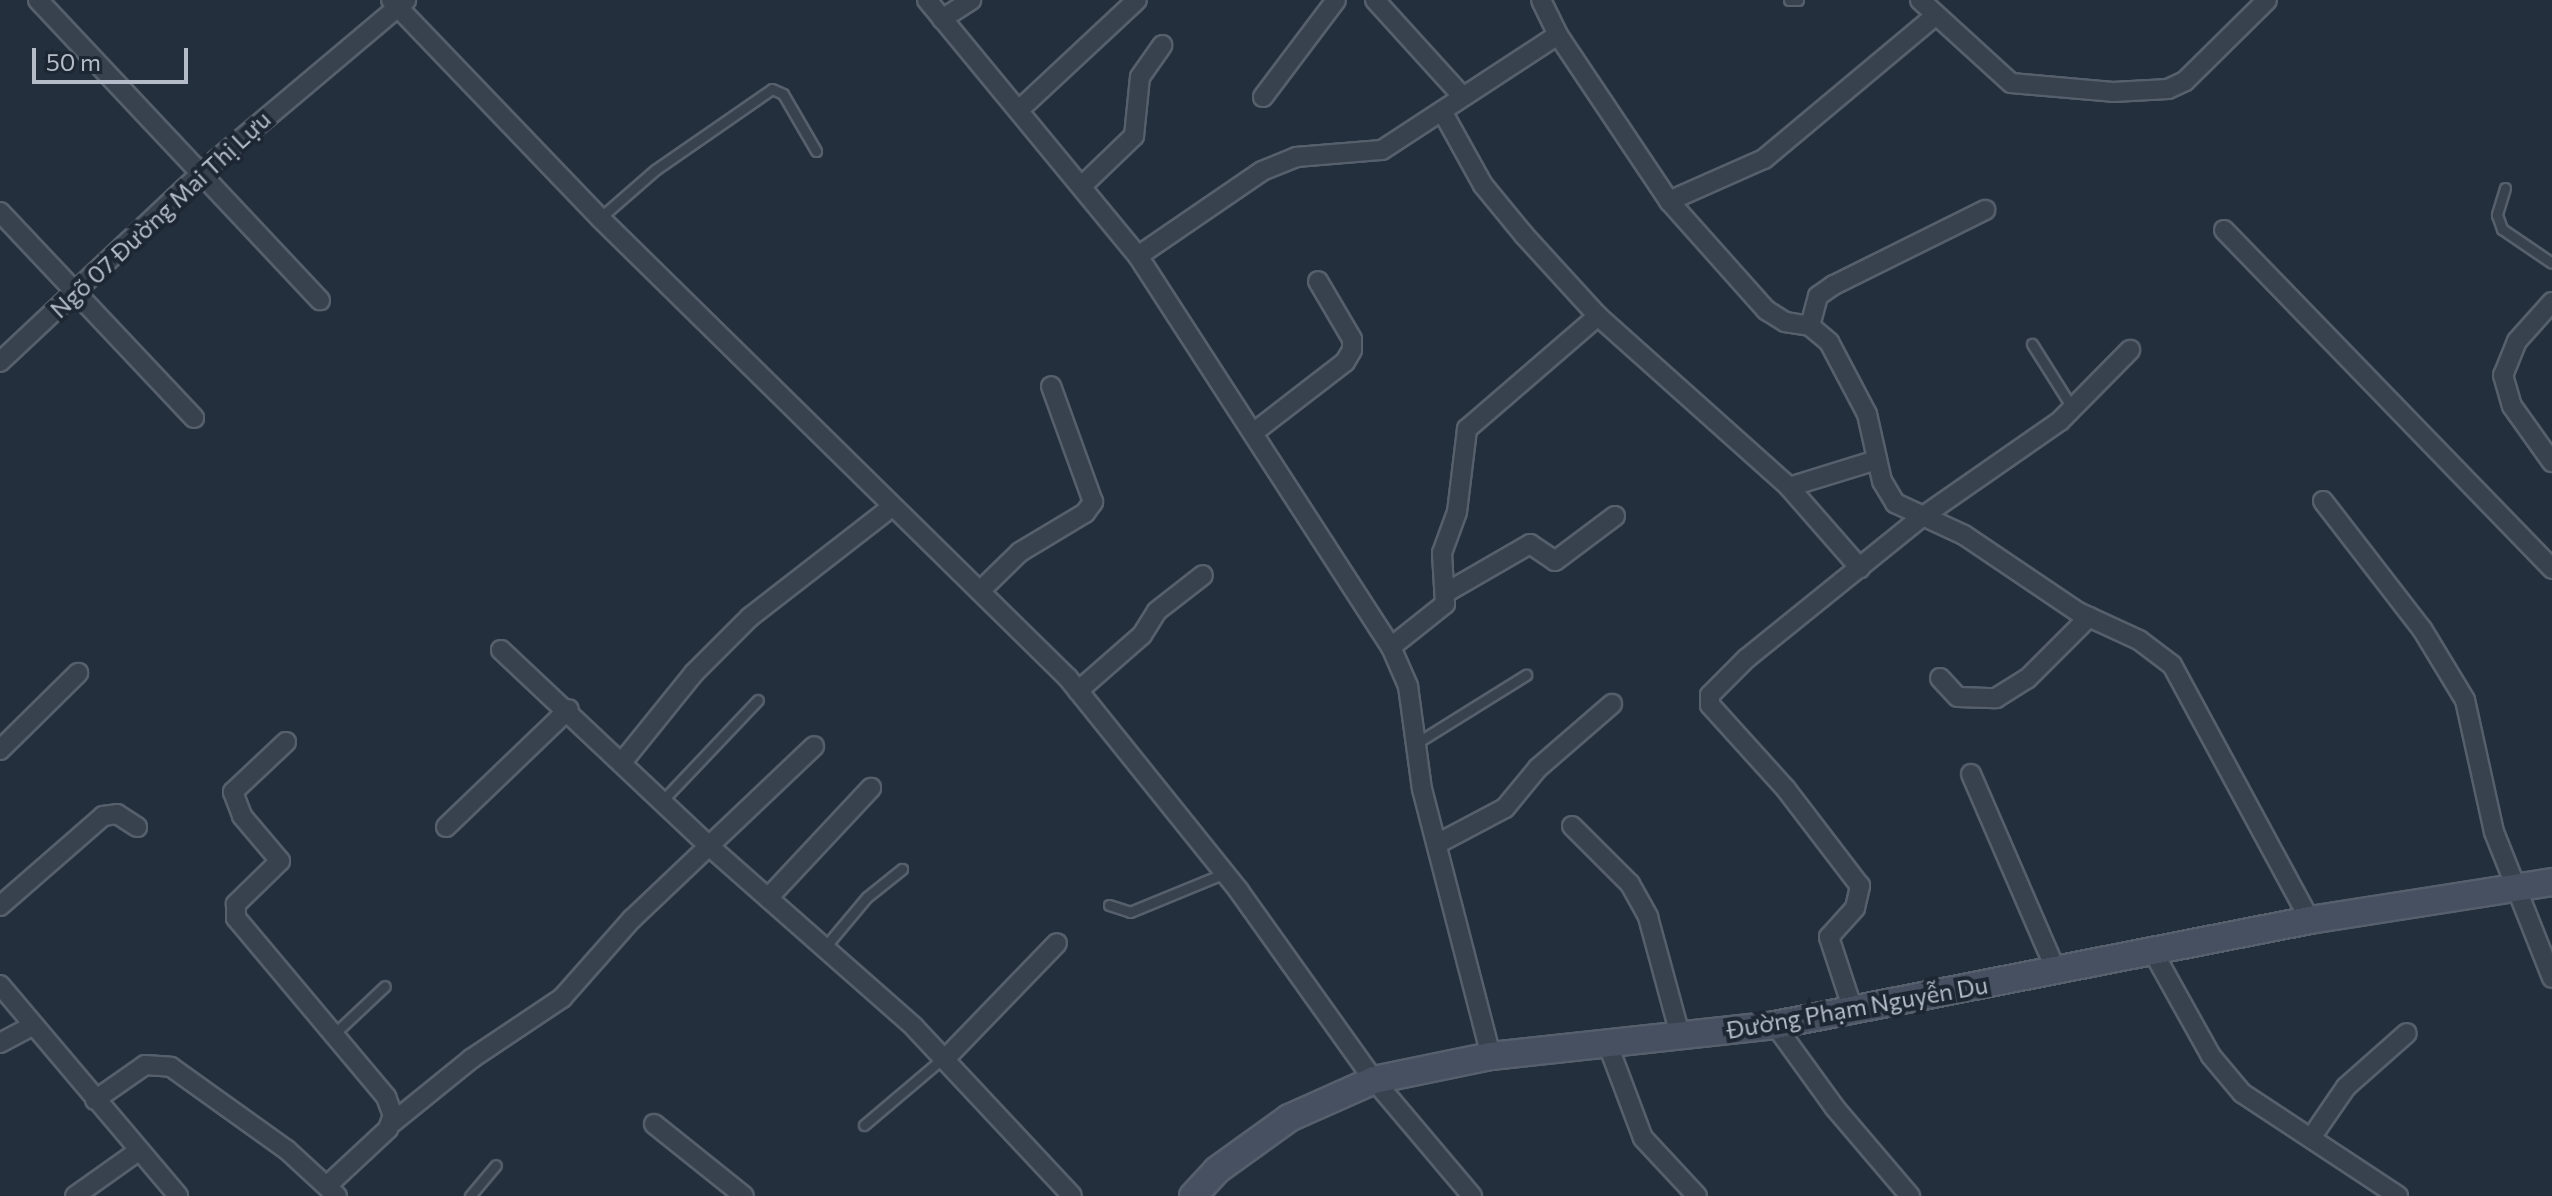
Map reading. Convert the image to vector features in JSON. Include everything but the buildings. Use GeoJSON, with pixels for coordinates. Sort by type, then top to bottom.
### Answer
{"type":"FeatureCollection","features":[{"type":"Feature","properties":{"kind":"main road","name":"Đường Phạm Nguyễn Du"},"geometry":{"type":"LineString","coordinates":[[1193,1196],[1217,1170],[1289,1118],[1374,1080],[1491,1056],[1775,1025],[2310,920],[2552,882]]}},
{"type":"Feature","properties":{"kind":"street"},"geometry":{"type":"LineString","coordinates":[[38,0],[320,300]]}},
{"type":"Feature","properties":{"kind":"street"},"geometry":{"type":"LineString","coordinates":[[927,0],[1083,185],[1138,256],[1391,647],[1408,686],[1415,744],[1437,844],[1491,1056]]}},
{"type":"Feature","properties":{"kind":"street"},"geometry":{"type":"LineString","coordinates":[[942,19],[971,0]]}},
{"type":"Feature","properties":{"kind":"street"},"geometry":{"type":"LineString","coordinates":[[1019,110],[1137,0]]}},
{"type":"Feature","properties":{"kind":"street"},"geometry":{"type":"LineString","coordinates":[[1263,97],[1336,0]]}},
{"type":"Feature","properties":{"kind":"street"},"geometry":{"type":"LineString","coordinates":[[1375,0],[1461,95]]}},
{"type":"Feature","properties":{"kind":"street"},"geometry":{"type":"LineString","coordinates":[[1541,0],[1558,35],[1669,201],[1766,310],[1785,322],[1810,326],[1829,342],[1867,414],[1877,460],[1895,503],[1964,535],[2089,617],[2139,640],[2172,665],[2310,920]]}},
{"type":"Feature","properties":{"kind":"street"},"geometry":{"type":"LineString","coordinates":[[1920,0],[2022,88],[2067,84],[2143,91],[2168,89],[2200,72],[2267,0]]}},
{"type":"Feature","properties":{"kind":"street"},"geometry":{"type":"LineString","coordinates":[[398,2],[600,218],[1078,691],[1225,873],[1374,1080],[1472,1196]]}},
{"type":"Feature","properties":{"kind":"street","name":"Ngõ 07 Đường Mai Thị Lựu"},"geometry":{"type":"LineString","coordinates":[[0,362],[202,172],[398,2]]}},
{"type":"Feature","properties":{"kind":"street"},"geometry":{"type":"LineString","coordinates":[[1669,201],[1728,177],[1789,142],[1935,16]]}},
{"type":"Feature","properties":{"kind":"street"},"geometry":{"type":"LineString","coordinates":[[1138,256],[1262,171],[1296,157],[1382,150],[1461,95],[1558,35]]}},
{"type":"Feature","properties":{"kind":"street"},"geometry":{"type":"LineString","coordinates":[[1083,185],[1134,136],[1140,77],[1162,45]]}},
{"type":"Feature","properties":{"kind":"street"},"geometry":{"type":"LineString","coordinates":[[1442,111],[1483,185],[1598,316],[1789,487],[1860,568]]}},
{"type":"Feature","properties":{"kind":"street"},"geometry":{"type":"LineString","coordinates":[[1810,326],[1818,296],[1834,285],[1985,210]]}},
{"type":"Feature","properties":{"kind":"street"},"geometry":{"type":"LineString","coordinates":[[0,212],[194,418]]}},
{"type":"Feature","properties":{"kind":"street"},"geometry":{"type":"LineString","coordinates":[[2224,230],[2552,569]]}},
{"type":"Feature","properties":{"kind":"street"},"geometry":{"type":"LineString","coordinates":[[1253,433],[1345,362],[1352,350],[1352,339],[1318,281]]}},
{"type":"Feature","properties":{"kind":"street"},"geometry":{"type":"LineString","coordinates":[[2552,302],[2517,341],[2506,359],[2503,375],[2512,406],[2552,462]]}},
{"type":"Feature","properties":{"kind":"street"},"geometry":{"type":"LineString","coordinates":[[1391,647],[1437,613],[1447,592],[1442,553],[1457,512],[1467,429],[1598,316]]}},
{"type":"Feature","properties":{"kind":"street"},"geometry":{"type":"LineString","coordinates":[[1853,1010],[1829,937],[1855,908],[1860,886],[1709,701],[1713,689],[1922,517],[2073,409],[2130,350]]}},
{"type":"Feature","properties":{"kind":"street"},"geometry":{"type":"LineString","coordinates":[[980,591],[1020,552],[1085,513],[1093,502],[1051,386]]}},
{"type":"Feature","properties":{"kind":"street"},"geometry":{"type":"LineString","coordinates":[[1789,487],[1877,460]]}},
{"type":"Feature","properties":{"kind":"street"},"geometry":{"type":"LineString","coordinates":[[2323,501],[2414,618],[2465,700],[2480,783],[2516,888],[2552,978]]}},
{"type":"Feature","properties":{"kind":"street"},"geometry":{"type":"LineString","coordinates":[[623,761],[694,673],[750,617],[892,507]]}},
{"type":"Feature","properties":{"kind":"street"},"geometry":{"type":"LineString","coordinates":[[1447,592],[1530,544],[1555,561],[1615,516]]}},
{"type":"Feature","properties":{"kind":"street"},"geometry":{"type":"LineString","coordinates":[[1078,691],[1142,635],[1157,611],[1203,575]]}},
{"type":"Feature","properties":{"kind":"street"},"geometry":{"type":"LineString","coordinates":[[1940,678],[1958,697],[1996,698],[2027,679],[2089,617]]}},
{"type":"Feature","properties":{"kind":"street"},"geometry":{"type":"LineString","coordinates":[[501,650],[569,709],[709,846],[825,947],[944,1058],[1072,1196]]}},
{"type":"Feature","properties":{"kind":"street"},"geometry":{"type":"LineString","coordinates":[[0,750],[78,673]]}},
{"type":"Feature","properties":{"kind":"street"},"geometry":{"type":"LineString","coordinates":[[1437,844],[1505,808],[1538,768],[1612,704]]}},
{"type":"Feature","properties":{"kind":"street"},"geometry":{"type":"LineString","coordinates":[[446,827],[569,709]]}},
{"type":"Feature","properties":{"kind":"street"},"geometry":{"type":"LineString","coordinates":[[286,742],[233,792],[242,816],[280,861],[236,904],[236,918],[386,1097],[392,1123]]}},
{"type":"Feature","properties":{"kind":"street"},"geometry":{"type":"LineString","coordinates":[[95,1100],[145,1065],[171,1067],[332,1190],[392,1123],[484,1049],[562,998],[632,919],[814,746]]}},
{"type":"Feature","properties":{"kind":"street"},"geometry":{"type":"LineString","coordinates":[[1971,774],[2056,970]]}},
{"type":"Feature","properties":{"kind":"street"},"geometry":{"type":"LineString","coordinates":[[768,898],[871,788]]}},
{"type":"Feature","properties":{"kind":"street"},"geometry":{"type":"LineString","coordinates":[[0,906],[103,816],[117,814],[137,827]]}},
{"type":"Feature","properties":{"kind":"street"},"geometry":{"type":"LineString","coordinates":[[1572,826],[1630,884],[1648,917],[1680,1035]]}},
{"type":"Feature","properties":{"kind":"street"},"geometry":{"type":"LineString","coordinates":[[944,1058],[1057,943]]}},
{"type":"Feature","properties":{"kind":"street"},"geometry":{"type":"LineString","coordinates":[[2152,950],[2228,1078],[2262,1109],[2398,1196]]}},
{"type":"Feature","properties":{"kind":"street"},"geometry":{"type":"LineString","coordinates":[[0,985],[137,1152],[178,1196]]}},
{"type":"Feature","properties":{"kind":"street"},"geometry":{"type":"LineString","coordinates":[[1775,1025],[1835,1108],[1910,1196]]}},
{"type":"Feature","properties":{"kind":"street"},"geometry":{"type":"LineString","coordinates":[[0,1043],[32,1026]]}},
{"type":"Feature","properties":{"kind":"street"},"geometry":{"type":"LineString","coordinates":[[2311,1138],[2346,1087],[2407,1033]]}},
{"type":"Feature","properties":{"kind":"street"},"geometry":{"type":"LineString","coordinates":[[1608,1045],[1643,1138],[1697,1196]]}},
{"type":"Feature","properties":{"kind":"street"},"geometry":{"type":"LineString","coordinates":[[654,1124],[744,1196]]}},
{"type":"Feature","properties":{"kind":"street"},"geometry":{"type":"LineString","coordinates":[[75,1196],[137,1152]]}},
{"type":"Feature","properties":{"kind":"lane"},"geometry":{"type":"LineString","coordinates":[[1789,0],[1798,0]]}},
{"type":"Feature","properties":{"kind":"lane"},"geometry":{"type":"LineString","coordinates":[[600,218],[655,170],[772,89],[783,94],[816,151]]}},
{"type":"Feature","properties":{"kind":"lane"},"geometry":{"type":"LineString","coordinates":[[2505,188],[2497,215],[2502,229],[2552,263]]}},
{"type":"Feature","properties":{"kind":"lane"},"geometry":{"type":"LineString","coordinates":[[2032,344],[2073,409]]}},
{"type":"Feature","properties":{"kind":"lane"},"geometry":{"type":"LineString","coordinates":[[1415,744],[1526,675]]}},
{"type":"Feature","properties":{"kind":"lane"},"geometry":{"type":"LineString","coordinates":[[662,801],[758,700]]}},
{"type":"Feature","properties":{"kind":"lane"},"geometry":{"type":"LineString","coordinates":[[825,947],[867,897],[902,869]]}},
{"type":"Feature","properties":{"kind":"lane"},"geometry":{"type":"LineString","coordinates":[[1109,905],[1130,912],[1225,873]]}},
{"type":"Feature","properties":{"kind":"lane"},"geometry":{"type":"LineString","coordinates":[[333,1035],[385,986]]}},
{"type":"Feature","properties":{"kind":"lane"},"geometry":{"type":"LineString","coordinates":[[864,1125],[944,1058]]}},
{"type":"Feature","properties":{"kind":"lane"},"geometry":{"type":"LineString","coordinates":[[470,1196],[496,1165]]}}]}
